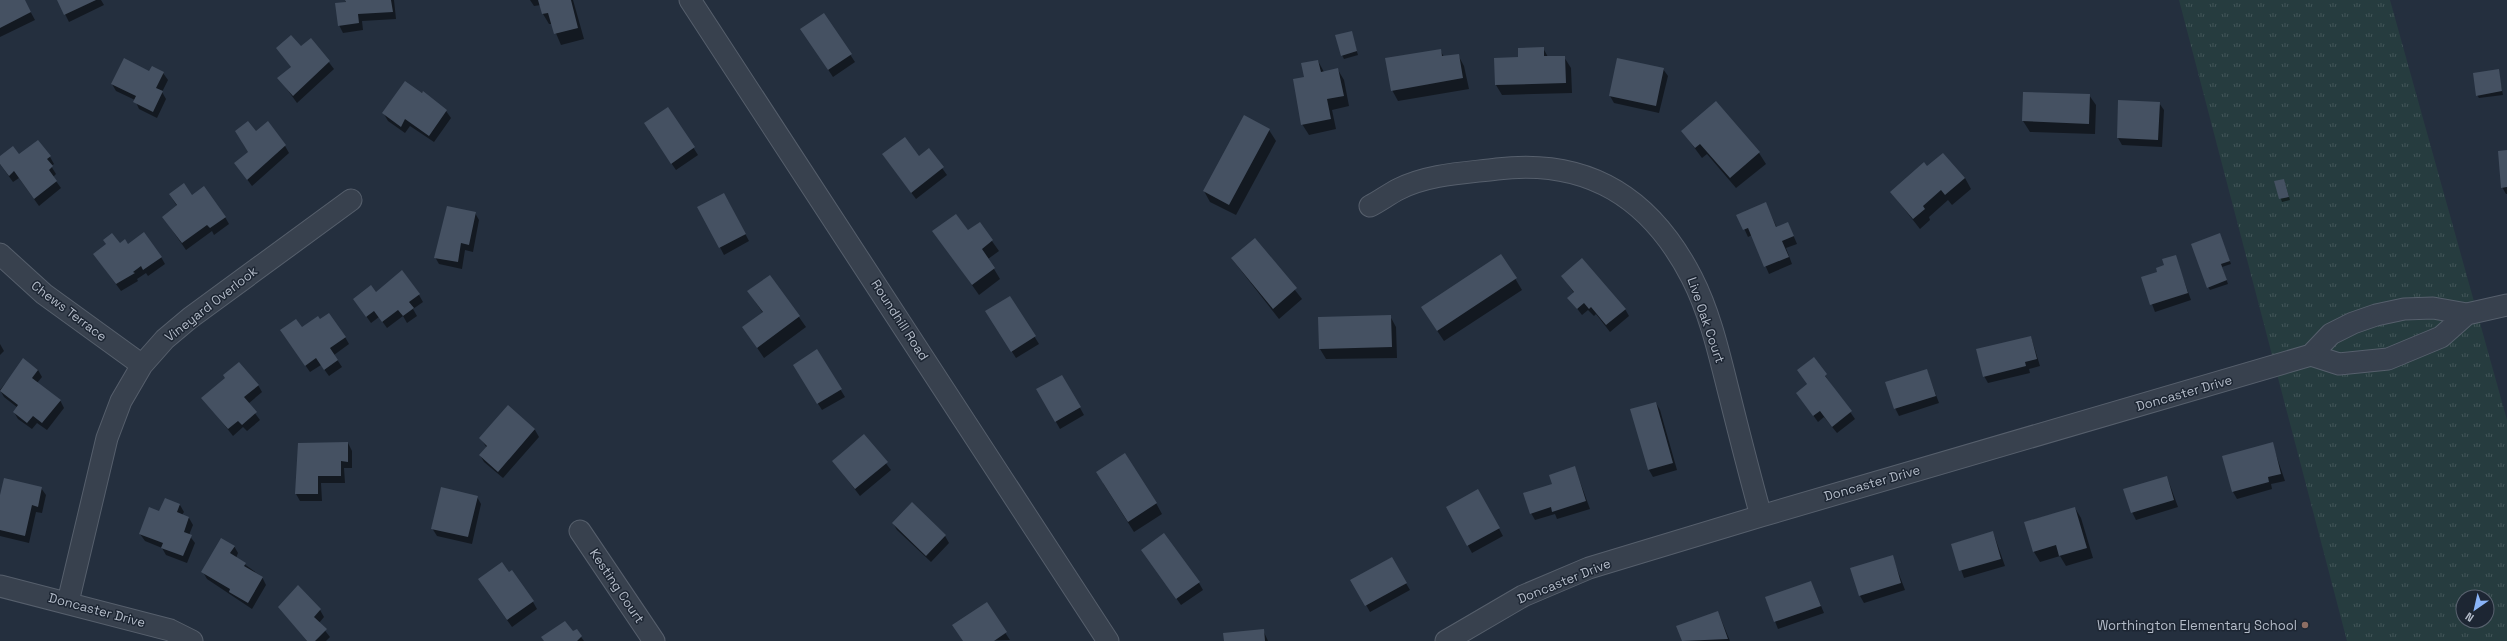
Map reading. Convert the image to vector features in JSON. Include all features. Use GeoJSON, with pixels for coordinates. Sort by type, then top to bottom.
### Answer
{"type":"FeatureCollection","features":[{"type":"Feature","properties":{"kind":"street","name":"Roundhill Road"},"geometry":{"type":"LineString","coordinates":[[690,0],[1108,641]]}},
{"type":"Feature","properties":{"kind":"street","name":"Live Oak Court"},"geometry":{"type":"LineString","coordinates":[[1370,206],[1400,188],[1427,179],[1514,167],[1549,167],[1584,175],[1617,192],[1648,214],[1674,246],[1693,279],[1707,315],[1718,350],[1761,516]]}},
{"type":"Feature","properties":{"kind":"street","name":"Vineyard Overlook"},"geometry":{"type":"LineString","coordinates":[[68,602],[107,438],[121,401],[142,365],[165,338],[190,318],[351,200]]}},
{"type":"Feature","properties":{"kind":"street","name":"Chews Terrace"},"geometry":{"type":"LineString","coordinates":[[0,254],[44,294],[142,365]]}},
{"type":"Feature","properties":{"kind":"street"},"geometry":{"type":"LineString","coordinates":[[2467,314],[2441,337],[2388,359],[2339,364],[2311,355],[2331,334],[2353,323],[2376,315],[2404,309],[2433,308],[2467,314],[2507,305]]}},
{"type":"Feature","properties":{"kind":"street","name":"Doncaster Drive"},"geometry":{"type":"LineString","coordinates":[[1446,641],[1523,596],[1589,568],[1761,516],[2311,355]]}},
{"type":"Feature","properties":{"kind":"street","name":"Kesting Court"},"geometry":{"type":"LineString","coordinates":[[580,531],[654,641]]}},
{"type":"Feature","properties":{"kind":"street","name":"Doncaster Drive"},"geometry":{"type":"LineString","coordinates":[[0,586],[68,602],[170,630],[192,641]]}},
{"type":"Feature","properties":{"kind":"green space"},"geometry":{"type":"Polygon","coordinates":[[[2179,0],[2390,0],[2507,420],[2507,641],[2347,641],[2179,0]]]}},
{"type":"Feature","properties":{"kind":"building"},"geometry":{"type":"Polygon","coordinates":[[[0,0],[25,0],[31,12],[0,28],[0,0]]]}},
{"type":"Feature","properties":{"kind":"building"},"geometry":{"type":"Polygon","coordinates":[[[57,0],[96,0],[64,15],[57,0]]]}},
{"type":"Feature","properties":{"kind":"building"},"geometry":{"type":"Polygon","coordinates":[[[345,0],[391,0],[393,12],[358,14],[359,23],[338,26],[335,3],[346,2],[345,0]]]}},
{"type":"Feature","properties":{"kind":"building"},"geometry":{"type":"Polygon","coordinates":[[[538,0],[571,0],[578,28],[554,34],[548,13],[542,14],[538,0]]]}},
{"type":"Feature","properties":{"kind":"building"},"geometry":{"type":"Polygon","coordinates":[[[824,13],[852,54],[828,70],[800,29],[824,13]]]}},
{"type":"Feature","properties":{"kind":"building"},"geometry":{"type":"Polygon","coordinates":[[[1352,31],[1357,51],[1341,56],[1335,35],[1352,31]]]}},
{"type":"Feature","properties":{"kind":"building"},"geometry":{"type":"Polygon","coordinates":[[[291,35],[301,46],[311,38],[330,61],[293,96],[277,78],[291,67],[276,48],[291,35]]]}},
{"type":"Feature","properties":{"kind":"building"},"geometry":{"type":"Polygon","coordinates":[[[1544,47],[1544,56],[1565,56],[1566,83],[1495,85],[1494,58],[1518,57],[1518,48],[1544,47]]]}},
{"type":"Feature","properties":{"kind":"building"},"geometry":{"type":"Polygon","coordinates":[[[1441,49],[1442,56],[1459,54],[1463,78],[1391,91],[1385,58],[1441,49]]]}},
{"type":"Feature","properties":{"kind":"building"},"geometry":{"type":"Polygon","coordinates":[[[124,58],[149,71],[152,66],[164,72],[156,88],[163,91],[153,112],[133,102],[136,96],[111,84],[124,58]]]}},
{"type":"Feature","properties":{"kind":"building"},"geometry":{"type":"Polygon","coordinates":[[[1617,58],[1664,68],[1656,106],[1609,96],[1617,58]]]}},
{"type":"Feature","properties":{"kind":"building"},"geometry":{"type":"Polygon","coordinates":[[[1318,60],[1321,72],[1338,68],[1344,96],[1327,99],[1331,119],[1301,125],[1293,79],[1304,77],[1301,63],[1318,60]]]}},
{"type":"Feature","properties":{"kind":"building"},"geometry":{"type":"Polygon","coordinates":[[[2499,69],[2502,91],[2476,96],[2473,73],[2499,69]]]}},
{"type":"Feature","properties":{"kind":"building"},"geometry":{"type":"Polygon","coordinates":[[[405,81],[422,93],[423,91],[447,110],[429,136],[405,119],[401,127],[382,113],[405,81]]]}},
{"type":"Feature","properties":{"kind":"building"},"geometry":{"type":"Polygon","coordinates":[[[2023,92],[2090,94],[2089,124],[2022,121],[2023,92]]]}},
{"type":"Feature","properties":{"kind":"building"},"geometry":{"type":"Polygon","coordinates":[[[2118,100],[2160,102],[2158,140],[2117,138],[2118,100]]]}},
{"type":"Feature","properties":{"kind":"building"},"geometry":{"type":"Polygon","coordinates":[[[1716,101],[1760,152],[1730,178],[1700,144],[1695,148],[1681,131],[1716,101]]]}},
{"type":"Feature","properties":{"kind":"building"},"geometry":{"type":"Polygon","coordinates":[[[668,107],[695,147],[671,164],[644,123],[668,107]]]}},
{"type":"Feature","properties":{"kind":"building"},"geometry":{"type":"Polygon","coordinates":[[[1244,115],[1270,129],[1229,205],[1203,191],[1244,115]]]}},
{"type":"Feature","properties":{"kind":"building"},"geometry":{"type":"Polygon","coordinates":[[[248,121],[256,131],[268,121],[286,145],[247,180],[234,163],[248,152],[235,131],[248,121]]]}},
{"type":"Feature","properties":{"kind":"building"},"geometry":{"type":"Polygon","coordinates":[[[905,137],[919,156],[929,148],[944,167],[911,193],[882,154],[905,137]]]}},
{"type":"Feature","properties":{"kind":"building"},"geometry":{"type":"Polygon","coordinates":[[[38,140],[51,156],[47,159],[53,166],[49,170],[57,181],[34,199],[14,171],[9,176],[0,164],[0,156],[13,146],[19,154],[38,140]]]}},
{"type":"Feature","properties":{"kind":"building"},"geometry":{"type":"Polygon","coordinates":[[[2507,150],[2507,187],[2501,188],[2498,151],[2507,150]]]}},
{"type":"Feature","properties":{"kind":"building"},"geometry":{"type":"Polygon","coordinates":[[[1943,153],[1965,178],[1945,195],[1941,190],[1923,206],[1925,209],[1913,219],[1890,192],[1924,162],[1927,166],[1943,153]]]}},
{"type":"Feature","properties":{"kind":"building"},"geometry":{"type":"Polygon","coordinates":[[[2284,179],[2289,197],[2279,199],[2274,181],[2284,179]]]}},
{"type":"Feature","properties":{"kind":"building"},"geometry":{"type":"Polygon","coordinates":[[[184,183],[192,195],[204,186],[226,217],[210,228],[207,225],[182,243],[162,217],[177,205],[169,194],[184,183]]]}},
{"type":"Feature","properties":{"kind":"building"},"geometry":{"type":"Polygon","coordinates":[[[724,193],[746,234],[719,248],[697,207],[724,193]]]}},
{"type":"Feature","properties":{"kind":"building"},"geometry":{"type":"Polygon","coordinates":[[[1766,202],[1776,227],[1788,222],[1794,236],[1782,241],[1789,257],[1764,267],[1748,228],[1743,230],[1736,215],[1766,202]]]}},
{"type":"Feature","properties":{"kind":"building"},"geometry":{"type":"Polygon","coordinates":[[[447,206],[476,212],[469,245],[461,243],[458,262],[434,258],[447,206]]]}},
{"type":"Feature","properties":{"kind":"building"},"geometry":{"type":"Polygon","coordinates":[[[956,214],[968,230],[980,222],[993,240],[982,249],[995,268],[972,285],[932,231],[956,214]]]}},
{"type":"Feature","properties":{"kind":"building"},"geometry":{"type":"Polygon","coordinates":[[[144,232],[162,257],[143,270],[141,266],[133,272],[135,273],[116,284],[93,254],[106,244],[103,240],[112,233],[120,243],[125,239],[128,244],[144,232]]]}},
{"type":"Feature","properties":{"kind":"building"},"geometry":{"type":"Polygon","coordinates":[[[2220,233],[2230,261],[2221,264],[2227,280],[2207,288],[2191,244],[2220,233]]]}},
{"type":"Feature","properties":{"kind":"building"},"geometry":{"type":"Polygon","coordinates":[[[1255,238],[1297,288],[1273,309],[1231,258],[1255,238]]]}},
{"type":"Feature","properties":{"kind":"building"},"geometry":{"type":"Polygon","coordinates":[[[1501,254],[1517,278],[1437,331],[1421,307],[1501,254]]]}},
{"type":"Feature","properties":{"kind":"building"},"geometry":{"type":"Polygon","coordinates":[[[2176,255],[2188,293],[2150,305],[2141,277],[2157,272],[2156,268],[2164,265],[2162,259],[2176,255]]]}},
{"type":"Feature","properties":{"kind":"building"},"geometry":{"type":"Polygon","coordinates":[[[1582,258],[1626,309],[1606,325],[1591,307],[1589,309],[1584,303],[1577,309],[1567,298],[1574,292],[1561,276],[1582,258]]]}},
{"type":"Feature","properties":{"kind":"building"},"geometry":{"type":"Polygon","coordinates":[[[402,270],[420,294],[409,302],[414,308],[403,316],[398,310],[382,322],[374,311],[366,317],[353,299],[371,285],[376,292],[402,270]]]}},
{"type":"Feature","properties":{"kind":"building"},"geometry":{"type":"Polygon","coordinates":[[[770,275],[800,316],[757,348],[742,327],[763,312],[747,291],[770,275]]]}},
{"type":"Feature","properties":{"kind":"building"},"geometry":{"type":"Polygon","coordinates":[[[1010,296],[1036,336],[1011,352],[985,311],[1010,296]]]}},
{"type":"Feature","properties":{"kind":"building"},"geometry":{"type":"Polygon","coordinates":[[[329,313],[346,337],[330,348],[338,360],[324,370],[316,358],[305,366],[280,330],[296,319],[302,327],[318,316],[320,319],[329,313]]]}},
{"type":"Feature","properties":{"kind":"building"},"geometry":{"type":"Polygon","coordinates":[[[1391,315],[1392,347],[1319,349],[1318,317],[1391,315]]]}},
{"type":"Feature","properties":{"kind":"building"},"geometry":{"type":"Polygon","coordinates":[[[2031,336],[2037,359],[2025,362],[2026,366],[1983,377],[1976,349],[2031,336]]]}},
{"type":"Feature","properties":{"kind":"building"},"geometry":{"type":"Polygon","coordinates":[[[817,349],[842,389],[817,404],[793,365],[817,349]]]}},
{"type":"Feature","properties":{"kind":"building"},"geometry":{"type":"Polygon","coordinates":[[[1814,357],[1827,374],[1825,376],[1852,411],[1832,427],[1820,411],[1813,416],[1796,393],[1807,384],[1797,370],[1814,357]]]}},
{"type":"Feature","properties":{"kind":"building"},"geometry":{"type":"Polygon","coordinates":[[[23,358],[38,370],[32,378],[61,400],[42,423],[33,416],[27,423],[13,412],[18,405],[0,391],[23,358]]]}},
{"type":"Feature","properties":{"kind":"building"},"geometry":{"type":"Polygon","coordinates":[[[239,362],[259,385],[244,397],[257,412],[242,425],[238,421],[228,429],[201,398],[225,378],[223,375],[239,362]]]}},
{"type":"Feature","properties":{"kind":"building"},"geometry":{"type":"Polygon","coordinates":[[[1927,369],[1936,396],[1894,409],[1885,382],[1927,369]]]}},
{"type":"Feature","properties":{"kind":"building"},"geometry":{"type":"Polygon","coordinates":[[[1062,375],[1081,407],[1055,422],[1036,389],[1062,375]]]}},
{"type":"Feature","properties":{"kind":"building"},"geometry":{"type":"Polygon","coordinates":[[[1656,402],[1673,463],[1648,470],[1630,409],[1656,402]]]}},
{"type":"Feature","properties":{"kind":"building"},"geometry":{"type":"Polygon","coordinates":[[[508,405],[535,429],[498,472],[479,455],[487,446],[479,438],[508,405]]]}},
{"type":"Feature","properties":{"kind":"building"},"geometry":{"type":"Polygon","coordinates":[[[864,434],[888,462],[855,489],[832,461],[864,434]]]}},
{"type":"Feature","properties":{"kind":"building"},"geometry":{"type":"Polygon","coordinates":[[[348,442],[348,462],[341,461],[341,476],[318,476],[318,494],[295,494],[298,443],[348,442]]]}},
{"type":"Feature","properties":{"kind":"building"},"geometry":{"type":"Polygon","coordinates":[[[2273,442],[2281,474],[2268,477],[2269,482],[2232,492],[2222,456],[2273,442]]]}},
{"type":"Feature","properties":{"kind":"building"},"geometry":{"type":"Polygon","coordinates":[[[1125,453],[1157,503],[1128,522],[1096,472],[1125,453]]]}},
{"type":"Feature","properties":{"kind":"building"},"geometry":{"type":"Polygon","coordinates":[[[1575,466],[1586,501],[1552,512],[1551,507],[1530,514],[1523,493],[1552,484],[1549,475],[1575,466]]]}},
{"type":"Feature","properties":{"kind":"building"},"geometry":{"type":"Polygon","coordinates":[[[2167,476],[2174,500],[2131,513],[2123,489],[2167,476]]]}},
{"type":"Feature","properties":{"kind":"building"},"geometry":{"type":"Polygon","coordinates":[[[4,478],[42,487],[38,507],[32,505],[25,536],[0,530],[0,495],[4,478]]]}},
{"type":"Feature","properties":{"kind":"building"},"geometry":{"type":"Polygon","coordinates":[[[441,487],[478,496],[468,537],[431,529],[441,487]]]}},
{"type":"Feature","properties":{"kind":"building"},"geometry":{"type":"Polygon","coordinates":[[[1478,489],[1500,528],[1467,546],[1446,507],[1478,489]]]}},
{"type":"Feature","properties":{"kind":"building"},"geometry":{"type":"Polygon","coordinates":[[[165,498],[180,504],[177,512],[189,517],[184,532],[192,535],[183,556],[161,548],[163,543],[139,534],[149,507],[159,511],[165,498]]]}},
{"type":"Feature","properties":{"kind":"building"},"geometry":{"type":"Polygon","coordinates":[[[912,502],[946,535],[926,556],[892,523],[912,502]]]}},
{"type":"Feature","properties":{"kind":"building"},"geometry":{"type":"Polygon","coordinates":[[[2075,507],[2087,548],[2059,556],[2056,545],[2033,552],[2024,522],[2075,507]]]}},
{"type":"Feature","properties":{"kind":"building"},"geometry":{"type":"Polygon","coordinates":[[[1993,531],[2001,559],[1959,571],[1951,544],[1993,531]]]}},
{"type":"Feature","properties":{"kind":"building"},"geometry":{"type":"Polygon","coordinates":[[[1164,533],[1200,582],[1176,599],[1141,550],[1164,533]]]}},
{"type":"Feature","properties":{"kind":"building"},"geometry":{"type":"Polygon","coordinates":[[[221,538],[235,546],[230,553],[246,563],[244,566],[263,577],[248,603],[229,592],[230,589],[201,572],[221,538]]]}},
{"type":"Feature","properties":{"kind":"building"},"geometry":{"type":"Polygon","coordinates":[[[1893,555],[1901,583],[1859,596],[1850,568],[1893,555]]]}},
{"type":"Feature","properties":{"kind":"building"},"geometry":{"type":"Polygon","coordinates":[[[1392,557],[1407,583],[1365,606],[1350,580],[1392,557]]]}},
{"type":"Feature","properties":{"kind":"building"},"geometry":{"type":"Polygon","coordinates":[[[502,562],[509,572],[512,570],[534,601],[507,620],[478,579],[502,562]]]}},
{"type":"Feature","properties":{"kind":"building"},"geometry":{"type":"Polygon","coordinates":[[[1811,581],[1821,606],[1774,622],[1765,597],[1811,581]]]}},
{"type":"Feature","properties":{"kind":"building"},"geometry":{"type":"Polygon","coordinates":[[[298,585],[321,609],[314,617],[327,629],[315,641],[307,641],[278,607],[298,585]]]}},
{"type":"Feature","properties":{"kind":"building"},"geometry":{"type":"Polygon","coordinates":[[[987,602],[1007,632],[994,641],[963,641],[952,625],[987,602]]]}},
{"type":"Feature","properties":{"kind":"building"},"geometry":{"type":"Polygon","coordinates":[[[1718,611],[1728,639],[1682,641],[1676,626],[1718,611]]]}},
{"type":"Feature","properties":{"kind":"building"},"geometry":{"type":"Polygon","coordinates":[[[565,621],[573,631],[577,629],[582,636],[577,641],[544,641],[541,637],[565,621]]]}},
{"type":"Feature","properties":{"kind":"building"},"geometry":{"type":"Polygon","coordinates":[[[1264,629],[1265,641],[1224,641],[1223,633],[1264,629]]]}},
{"type":"Feature","properties":{"kind":"place","name":"Worthington Elementary School"},"geometry":{"type":"Point","coordinates":[2305,625]}}]}
